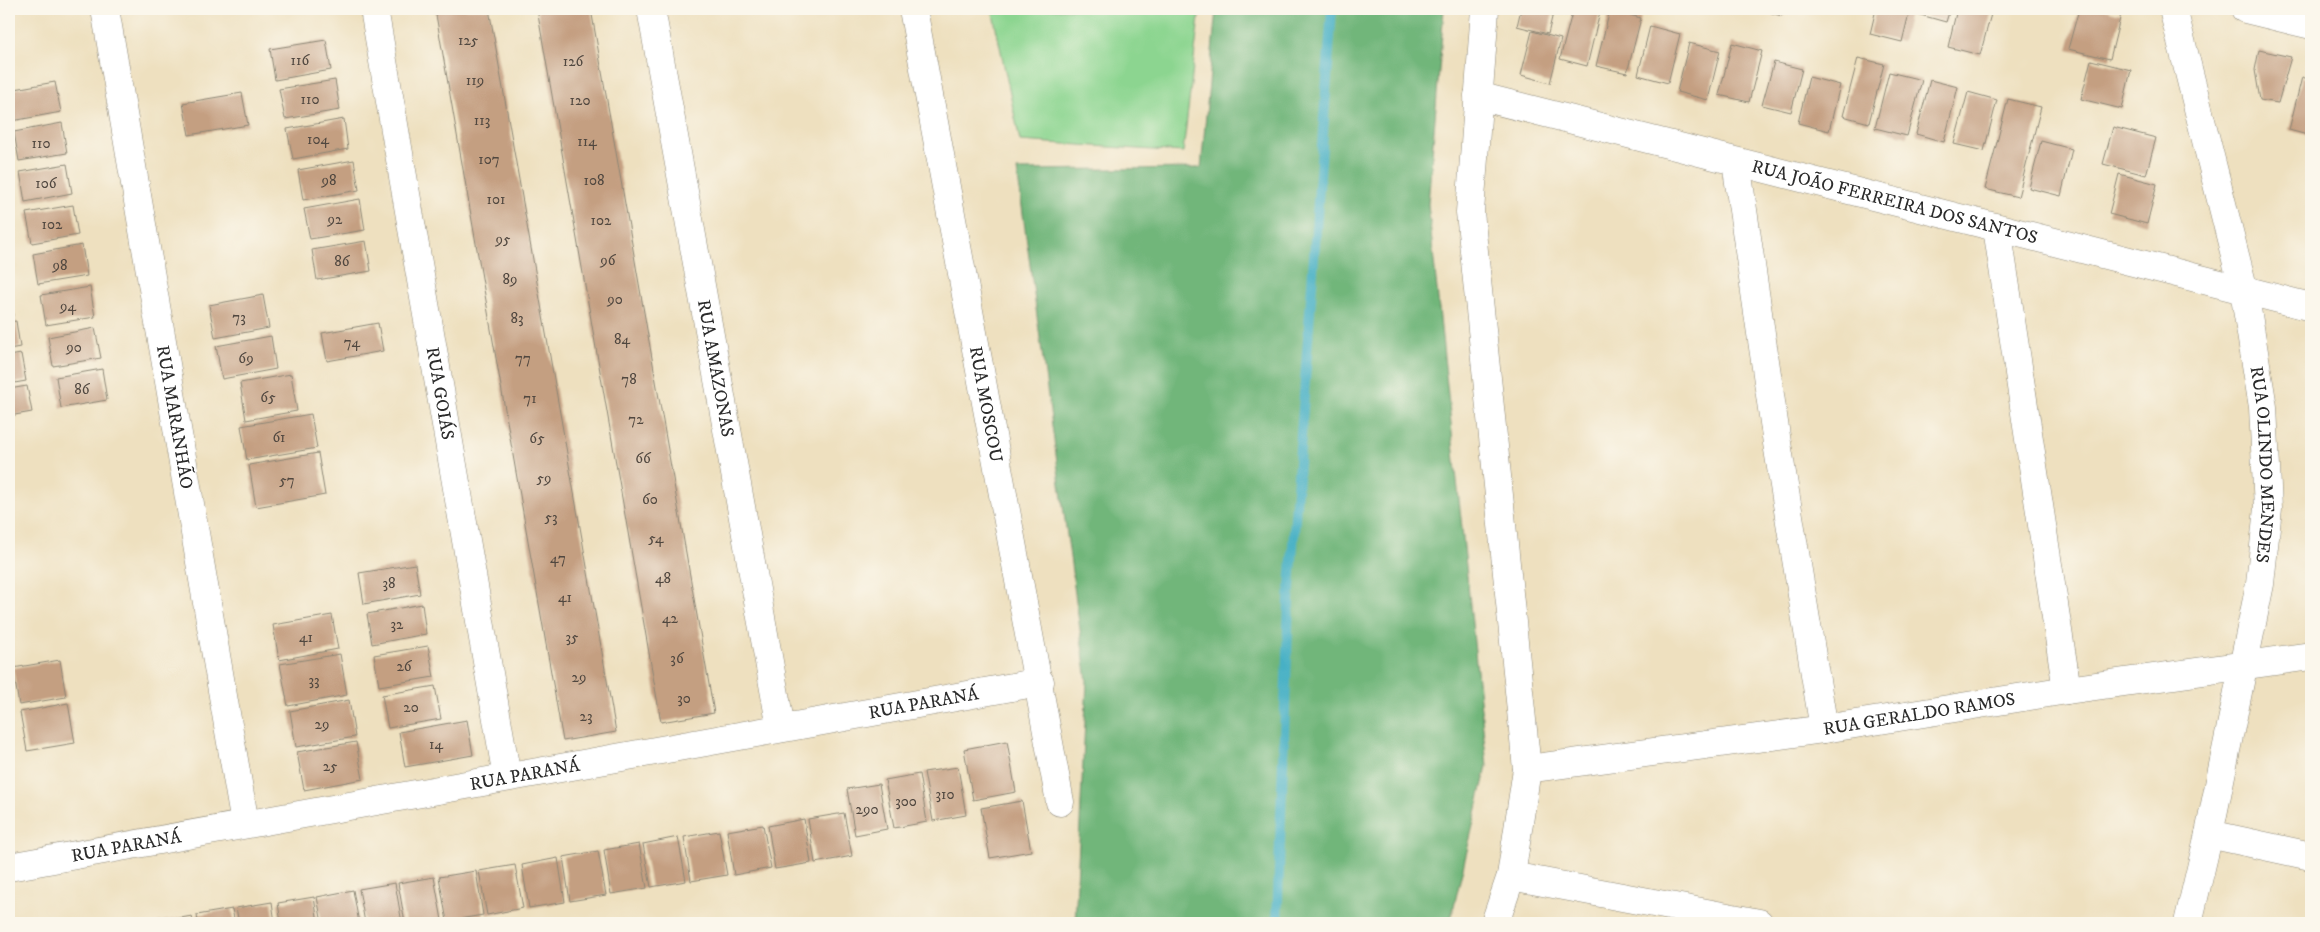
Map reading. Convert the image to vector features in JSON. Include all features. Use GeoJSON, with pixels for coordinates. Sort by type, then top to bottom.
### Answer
{"type":"FeatureCollection","features":[{"type":"Feature","properties":{"kind":"street","name":"RUA MARANHÃO"},"geometry":{"type":"LineString","coordinates":[[105,9],[245,824]]}},
{"type":"Feature","properties":{"kind":"street","name":"RUA GOIÁS"},"geometry":{"type":"LineString","coordinates":[[374,9],[507,777]]}},
{"type":"Feature","properties":{"kind":"street","name":"RUA AMAZONAS"},"geometry":{"type":"LineString","coordinates":[[651,9],[781,728]]}},
{"type":"Feature","properties":{"kind":"street","name":"RUA MOSCOU"},"geometry":{"type":"LineString","coordinates":[[913,9],[1040,682],[1060,802]]}},
{"type":"Feature","properties":{"kind":"street"},"geometry":{"type":"LineString","coordinates":[[1485,9],[1470,212],[1527,769],[1511,876],[1495,923]]}},
{"type":"Feature","properties":{"kind":"street","name":"RUA OLINDO MENDES"},"geometry":{"type":"LineString","coordinates":[[2172,9],[2244,291],[2263,407],[2268,508],[2260,584],[2209,834],[2188,923]]}},
{"type":"Feature","properties":{"kind":"street"},"geometry":{"type":"LineString","coordinates":[[2245,9],[2311,25]]}},
{"type":"Feature","properties":{"kind":"street","name":"RUA JOÃO FERREIRA DOS SANTOS"},"geometry":{"type":"LineString","coordinates":[[1478,96],[2311,308]]}},
{"type":"Feature","properties":{"kind":"street"},"geometry":{"type":"LineString","coordinates":[[1736,162],[1777,442],[1824,729]]}},
{"type":"Feature","properties":{"kind":"street"},"geometry":{"type":"LineString","coordinates":[[1997,228],[2067,690]]}},
{"type":"Feature","properties":{"kind":"street","name":"RUA GERALDO RAMOS"},"geometry":{"type":"LineString","coordinates":[[1527,769],[1824,729],[2067,690],[2311,656]]}},
{"type":"Feature","properties":{"kind":"street","name":"RUA PARANÁ"},"geometry":{"type":"LineString","coordinates":[[9,866],[1040,682]]}},
{"type":"Feature","properties":{"kind":"street"},"geometry":{"type":"LineString","coordinates":[[2209,834],[2311,856]]}},
{"type":"Feature","properties":{"kind":"street"},"geometry":{"type":"LineString","coordinates":[[1511,876],[1755,923]]}},
{"type":"Feature","properties":{"kind":"green space"},"geometry":{"type":"Polygon","coordinates":[[[992,9],[1200,9],[1183,152],[1020,141],[992,9]]]}},
{"type":"Feature","properties":{"kind":"green space"},"geometry":{"type":"Polygon","coordinates":[[[1216,9],[1444,9],[1428,204],[1487,766],[1450,923],[1075,923],[1087,681],[1017,170],[1201,168],[1216,9]]]}},
{"type":"Feature","properties":{"kind":"building"},"geometry":{"type":"Polygon","coordinates":[[[435,9],[489,9],[616,732],[563,741],[435,9]]]}},
{"type":"Feature","properties":{"kind":"building"},"geometry":{"type":"Polygon","coordinates":[[[537,9],[591,9],[714,713],[661,722],[537,9]]]}},
{"type":"Feature","properties":{"kind":"building"},"geometry":{"type":"Polygon","coordinates":[[[1521,9],[1554,9],[1548,34],[1517,26],[1521,9]]]}},
{"type":"Feature","properties":{"kind":"building"},"geometry":{"type":"Polygon","coordinates":[[[1573,9],[1600,12],[1587,66],[1560,59],[1573,9]]]}},
{"type":"Feature","properties":{"kind":"building"},"geometry":{"type":"Polygon","coordinates":[[[1758,9],[1783,9],[1782,16],[1758,9]]]}},
{"type":"Feature","properties":{"kind":"building"},"geometry":{"type":"Polygon","coordinates":[[[1876,9],[1910,9],[1902,42],[1870,34],[1876,9]]]}},
{"type":"Feature","properties":{"kind":"building"},"geometry":{"type":"Polygon","coordinates":[[[1919,9],[1950,9],[1946,22],[1917,14],[1919,9]]]}},
{"type":"Feature","properties":{"kind":"building"},"geometry":{"type":"Polygon","coordinates":[[[1957,9],[1970,9],[1991,14],[1980,55],[1948,47],[1957,9]]]}},
{"type":"Feature","properties":{"kind":"building"},"geometry":{"type":"Polygon","coordinates":[[[2079,9],[2102,9],[2121,14],[2110,59],[2068,49],[2079,9]]]}},
{"type":"Feature","properties":{"kind":"building"},"geometry":{"type":"Polygon","coordinates":[[[1610,10],[1641,18],[1627,73],[1596,66],[1610,10]]]}},
{"type":"Feature","properties":{"kind":"building"},"geometry":{"type":"Polygon","coordinates":[[[1650,26],[1680,34],[1668,83],[1638,75],[1650,26]]]}},
{"type":"Feature","properties":{"kind":"building"},"geometry":{"type":"Polygon","coordinates":[[[1532,31],[1561,39],[1550,83],[1521,75],[1532,31]]]}},
{"type":"Feature","properties":{"kind":"building"},"geometry":{"type":"Polygon","coordinates":[[[326,40],[331,70],[275,80],[270,49],[326,40]]]}},
{"type":"Feature","properties":{"kind":"building"},"geometry":{"type":"Polygon","coordinates":[[[1689,43],[1720,51],[1708,100],[1677,92],[1689,43]]]}},
{"type":"Feature","properties":{"kind":"building"},"geometry":{"type":"Polygon","coordinates":[[[1732,43],[1762,51],[1749,102],[1719,95],[1732,43]]]}},
{"type":"Feature","properties":{"kind":"building"},"geometry":{"type":"Polygon","coordinates":[[[2259,50],[2291,57],[2278,103],[2260,100],[2255,70],[2259,50]]]}},
{"type":"Feature","properties":{"kind":"building"},"geometry":{"type":"Polygon","coordinates":[[[1858,58],[1884,64],[1869,123],[1843,116],[1858,58]]]}},
{"type":"Feature","properties":{"kind":"building"},"geometry":{"type":"Polygon","coordinates":[[[2091,60],[2131,70],[2122,109],[2081,99],[2091,60]]]}},
{"type":"Feature","properties":{"kind":"building"},"geometry":{"type":"Polygon","coordinates":[[[1774,62],[1802,69],[1791,112],[1762,105],[1774,62]]]}},
{"type":"Feature","properties":{"kind":"building"},"geometry":{"type":"Polygon","coordinates":[[[1889,72],[1922,80],[1907,136],[1875,128],[1889,72]]]}},
{"type":"Feature","properties":{"kind":"building"},"geometry":{"type":"Polygon","coordinates":[[[1809,77],[1840,85],[1829,131],[1798,123],[1809,77]]]}},
{"type":"Feature","properties":{"kind":"building"},"geometry":{"type":"Polygon","coordinates":[[[2302,77],[2311,80],[2311,136],[2289,130],[2302,77]]]}},
{"type":"Feature","properties":{"kind":"building"},"geometry":{"type":"Polygon","coordinates":[[[335,80],[340,110],[285,119],[279,89],[335,80]]]}},
{"type":"Feature","properties":{"kind":"building"},"geometry":{"type":"Polygon","coordinates":[[[1930,80],[1958,87],[1944,142],[1916,134],[1930,80]]]}},
{"type":"Feature","properties":{"kind":"building"},"geometry":{"type":"Polygon","coordinates":[[[55,82],[61,112],[12,121],[9,90],[55,82]]]}},
{"type":"Feature","properties":{"kind":"building"},"geometry":{"type":"Polygon","coordinates":[[[1968,92],[1997,100],[1984,151],[1954,144],[1968,92]]]}},
{"type":"Feature","properties":{"kind":"building"},"geometry":{"type":"Polygon","coordinates":[[[242,93],[248,125],[189,135],[183,103],[242,93]]]}},
{"type":"Feature","properties":{"kind":"building"},"geometry":{"type":"Polygon","coordinates":[[[2008,99],[2041,107],[2018,197],[1985,189],[2008,99]]]}},
{"type":"Feature","properties":{"kind":"building"},"geometry":{"type":"Polygon","coordinates":[[[344,119],[348,149],[293,159],[287,129],[344,119]]]}},
{"type":"Feature","properties":{"kind":"building"},"geometry":{"type":"Polygon","coordinates":[[[62,123],[67,153],[19,161],[14,132],[62,123]]]}},
{"type":"Feature","properties":{"kind":"building"},"geometry":{"type":"Polygon","coordinates":[[[2113,127],[2156,138],[2146,175],[2103,164],[2113,127]]]}},
{"type":"Feature","properties":{"kind":"building"},"geometry":{"type":"Polygon","coordinates":[[[2041,141],[2072,149],[2061,196],[2029,188],[2041,141]]]}},
{"type":"Feature","properties":{"kind":"building"},"geometry":{"type":"Polygon","coordinates":[[[354,160],[359,190],[303,200],[298,170],[354,160]]]}},
{"type":"Feature","properties":{"kind":"building"},"geometry":{"type":"Polygon","coordinates":[[[67,164],[72,193],[25,202],[20,172],[67,164]]]}},
{"type":"Feature","properties":{"kind":"building"},"geometry":{"type":"Polygon","coordinates":[[[2119,174],[2157,184],[2147,224],[2109,214],[2119,174]]]}},
{"type":"Feature","properties":{"kind":"building"},"geometry":{"type":"Polygon","coordinates":[[[360,199],[365,230],[310,239],[304,209],[360,199]]]}},
{"type":"Feature","properties":{"kind":"building"},"geometry":{"type":"Polygon","coordinates":[[[73,205],[78,235],[32,243],[26,213],[73,205]]]}},
{"type":"Feature","properties":{"kind":"building"},"geometry":{"type":"Polygon","coordinates":[[[366,241],[371,271],[317,280],[312,250],[366,241]]]}},
{"type":"Feature","properties":{"kind":"building"},"geometry":{"type":"Polygon","coordinates":[[[82,245],[87,276],[38,284],[33,254],[82,245]]]}},
{"type":"Feature","properties":{"kind":"building"},"geometry":{"type":"Polygon","coordinates":[[[90,287],[95,317],[46,325],[41,295],[90,287]]]}},
{"type":"Feature","properties":{"kind":"building"},"geometry":{"type":"Polygon","coordinates":[[[9,291],[14,315],[9,316],[9,291]]]}},
{"type":"Feature","properties":{"kind":"building"},"geometry":{"type":"Polygon","coordinates":[[[263,295],[269,328],[215,338],[209,305],[263,295]]]}},
{"type":"Feature","properties":{"kind":"building"},"geometry":{"type":"Polygon","coordinates":[[[16,321],[20,347],[9,349],[9,322],[16,321]]]}},
{"type":"Feature","properties":{"kind":"building"},"geometry":{"type":"Polygon","coordinates":[[[378,323],[383,351],[327,361],[322,333],[378,323]]]}},
{"type":"Feature","properties":{"kind":"building"},"geometry":{"type":"Polygon","coordinates":[[[95,328],[101,358],[53,366],[48,337],[95,328]]]}},
{"type":"Feature","properties":{"kind":"building"},"geometry":{"type":"Polygon","coordinates":[[[271,336],[276,369],[222,379],[216,346],[271,336]]]}},
{"type":"Feature","properties":{"kind":"building"},"geometry":{"type":"Polygon","coordinates":[[[21,354],[26,381],[9,384],[9,356],[21,354]]]}},
{"type":"Feature","properties":{"kind":"building"},"geometry":{"type":"Polygon","coordinates":[[[102,369],[107,400],[61,408],[56,377],[102,369]]]}},
{"type":"Feature","properties":{"kind":"building"},"geometry":{"type":"Polygon","coordinates":[[[291,374],[297,411],[246,420],[240,383],[291,374]]]}},
{"type":"Feature","properties":{"kind":"building"},"geometry":{"type":"Polygon","coordinates":[[[27,386],[32,412],[9,416],[9,389],[27,386]]]}},
{"type":"Feature","properties":{"kind":"building"},"geometry":{"type":"Polygon","coordinates":[[[311,414],[317,448],[247,460],[241,426],[311,414]]]}},
{"type":"Feature","properties":{"kind":"building"},"geometry":{"type":"Polygon","coordinates":[[[318,453],[325,495],[256,507],[249,465],[318,453]]]}},
{"type":"Feature","properties":{"kind":"building"},"geometry":{"type":"Polygon","coordinates":[[[415,564],[420,594],[364,604],[359,573],[415,564]]]}},
{"type":"Feature","properties":{"kind":"building"},"geometry":{"type":"Polygon","coordinates":[[[422,604],[426,634],[372,644],[367,614],[422,604]]]}},
{"type":"Feature","properties":{"kind":"building"},"geometry":{"type":"Polygon","coordinates":[[[332,615],[338,649],[279,660],[273,625],[332,615]]]}},
{"type":"Feature","properties":{"kind":"building"},"geometry":{"type":"Polygon","coordinates":[[[428,646],[434,677],[379,686],[374,655],[428,646]]]}},
{"type":"Feature","properties":{"kind":"building"},"geometry":{"type":"Polygon","coordinates":[[[340,654],[347,695],[288,706],[280,664],[340,654]]]}},
{"type":"Feature","properties":{"kind":"building"},"geometry":{"type":"Polygon","coordinates":[[[60,660],[66,697],[19,705],[13,668],[60,660]]]}},
{"type":"Feature","properties":{"kind":"building"},"geometry":{"type":"Polygon","coordinates":[[[435,686],[441,719],[388,728],[382,695],[435,686]]]}},
{"type":"Feature","properties":{"kind":"building"},"geometry":{"type":"Polygon","coordinates":[[[349,700],[355,737],[296,747],[290,711],[349,700]]]}},
{"type":"Feature","properties":{"kind":"building"},"geometry":{"type":"Polygon","coordinates":[[[68,703],[75,743],[27,751],[20,712],[68,703]]]}},
{"type":"Feature","properties":{"kind":"building"},"geometry":{"type":"Polygon","coordinates":[[[467,720],[473,755],[405,767],[399,732],[467,720]]]}},
{"type":"Feature","properties":{"kind":"building"},"geometry":{"type":"Polygon","coordinates":[[[1007,741],[1016,792],[973,800],[964,749],[1007,741]]]}},
{"type":"Feature","properties":{"kind":"building"},"geometry":{"type":"Polygon","coordinates":[[[356,742],[363,779],[304,790],[297,752],[356,742]]]}},
{"type":"Feature","properties":{"kind":"building"},"geometry":{"type":"Polygon","coordinates":[[[958,767],[966,815],[933,821],[924,772],[958,767]]]}},
{"type":"Feature","properties":{"kind":"building"},"geometry":{"type":"Polygon","coordinates":[[[919,774],[927,822],[894,828],[885,780],[919,774]]]}},
{"type":"Feature","properties":{"kind":"building"},"geometry":{"type":"Polygon","coordinates":[[[879,784],[887,829],[855,835],[847,789],[879,784]]]}},
{"type":"Feature","properties":{"kind":"building"},"geometry":{"type":"Polygon","coordinates":[[[1022,801],[1031,851],[990,858],[981,808],[1022,801]]]}},
{"type":"Feature","properties":{"kind":"building"},"geometry":{"type":"Polygon","coordinates":[[[844,813],[852,856],[815,863],[808,819],[844,813]]]}},
{"type":"Feature","properties":{"kind":"building"},"geometry":{"type":"Polygon","coordinates":[[[804,819],[811,863],[775,869],[768,826],[804,819]]]}},
{"type":"Feature","properties":{"kind":"building"},"geometry":{"type":"Polygon","coordinates":[[[763,825],[771,868],[734,875],[727,831],[763,825]]]}},
{"type":"Feature","properties":{"kind":"building"},"geometry":{"type":"Polygon","coordinates":[[[719,831],[727,875],[691,881],[684,837],[719,831]]]}},
{"type":"Feature","properties":{"kind":"building"},"geometry":{"type":"Polygon","coordinates":[[[678,837],[686,881],[651,887],[643,844],[678,837]]]}},
{"type":"Feature","properties":{"kind":"building"},"geometry":{"type":"Polygon","coordinates":[[[639,844],[647,888],[611,894],[604,850],[639,844]]]}},
{"type":"Feature","properties":{"kind":"building"},"geometry":{"type":"Polygon","coordinates":[[[598,851],[606,895],[570,901],[563,857],[598,851]]]}},
{"type":"Feature","properties":{"kind":"building"},"geometry":{"type":"Polygon","coordinates":[[[558,858],[565,902],[529,908],[522,865],[558,858]]]}},
{"type":"Feature","properties":{"kind":"building"},"geometry":{"type":"Polygon","coordinates":[[[515,865],[523,908],[487,915],[479,871],[515,865]]]}},
{"type":"Feature","properties":{"kind":"building"},"geometry":{"type":"Polygon","coordinates":[[[476,871],[483,915],[447,921],[439,877],[476,871]]]}},
{"type":"Feature","properties":{"kind":"building"},"geometry":{"type":"Polygon","coordinates":[[[434,877],[442,920],[405,923],[398,883],[434,877]]]}},
{"type":"Feature","properties":{"kind":"building"},"geometry":{"type":"Polygon","coordinates":[[[395,883],[402,923],[365,923],[359,889],[395,883]]]}},
{"type":"Feature","properties":{"kind":"building"},"geometry":{"type":"Polygon","coordinates":[[[353,890],[359,923],[322,923],[317,897],[353,890]]]}},
{"type":"Feature","properties":{"kind":"building"},"geometry":{"type":"Polygon","coordinates":[[[314,897],[318,923],[281,923],[278,903],[314,897]]]}},
{"type":"Feature","properties":{"kind":"building"},"geometry":{"type":"Polygon","coordinates":[[[272,902],[275,923],[239,923],[236,908],[272,902]]]}},
{"type":"Feature","properties":{"kind":"building"},"geometry":{"type":"Polygon","coordinates":[[[232,909],[235,923],[198,923],[197,915],[232,909]]]}},
{"type":"Feature","properties":{"kind":"building"},"geometry":{"type":"Polygon","coordinates":[[[192,916],[193,923],[158,923],[158,922],[192,916]]]}},
{"type":"Feature","properties":{"kind":"waterway"},"geometry":{"type":"LineString","coordinates":[[1277,923],[1289,601],[1332,9]]}}]}
